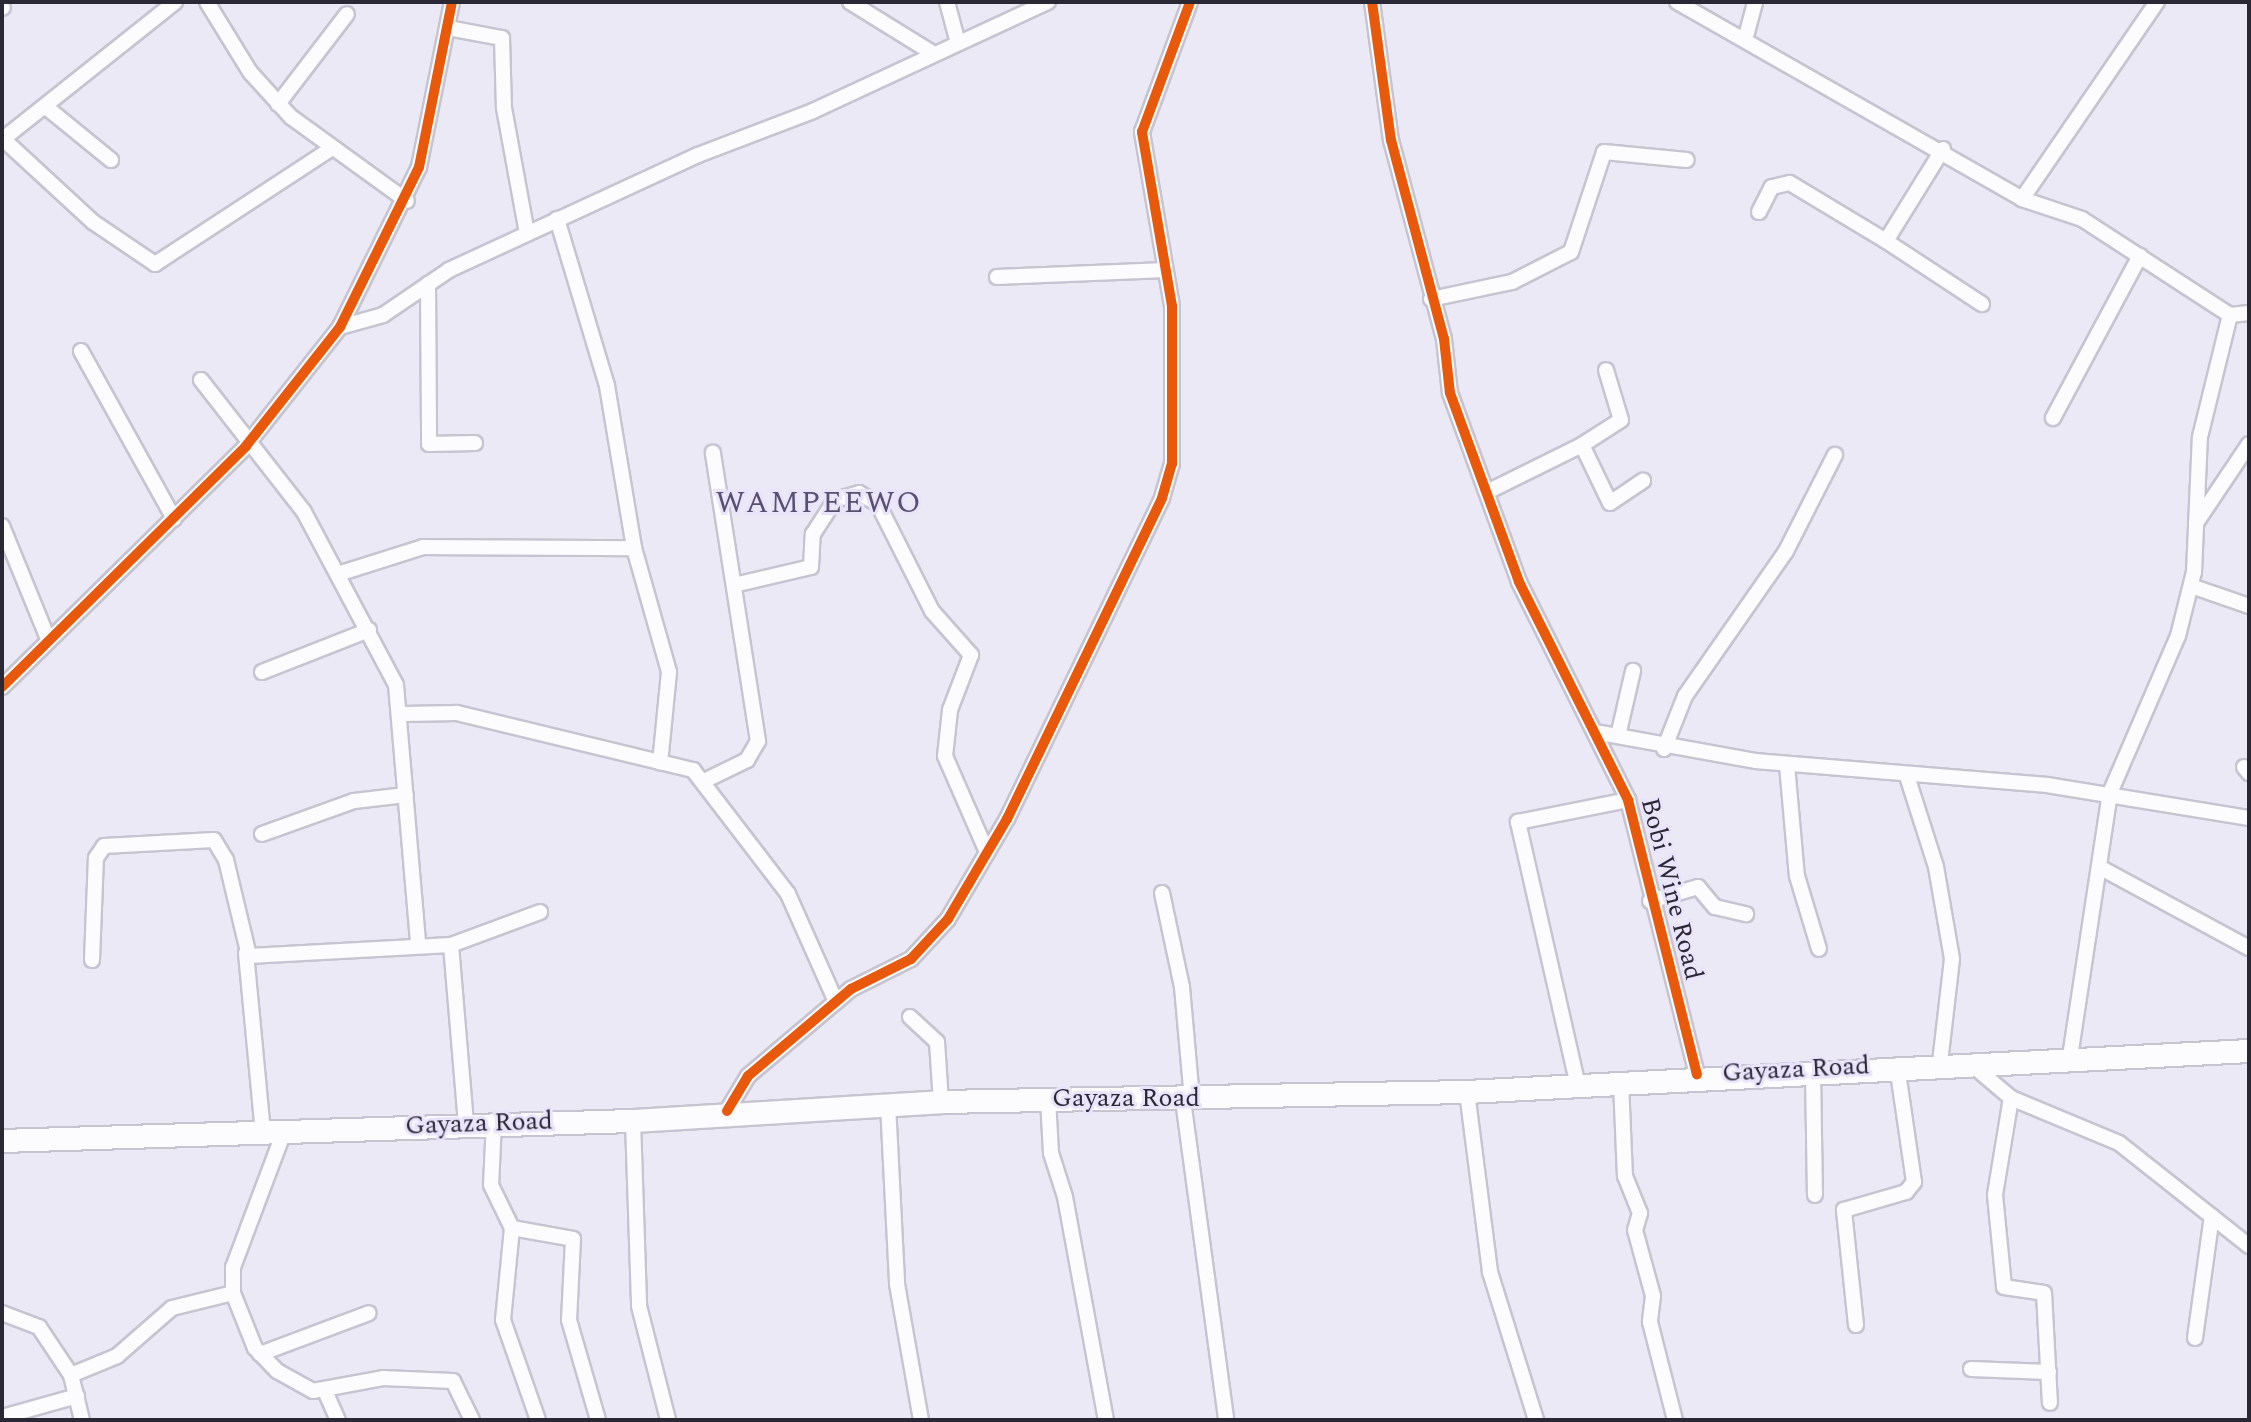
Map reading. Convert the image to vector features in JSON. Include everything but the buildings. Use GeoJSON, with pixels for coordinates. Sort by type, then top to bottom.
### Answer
{"type":"FeatureCollection","features":[{"type":"Feature","properties":{"kind":"main road","name":"Gayaza Road"},"geometry":{"type":"LineString","coordinates":[[2,1141],[494,1122],[633,1121],[727,1111],[941,1102],[1188,1100],[1467,1092],[1578,1086],[1697,1074],[2249,1051]]}},
{"type":"Feature","properties":{"kind":"street"},"geometry":{"type":"LineString","coordinates":[[175,2],[2,139],[93,222],[155,264],[331,149]]}},
{"type":"Feature","properties":{"kind":"street"},"geometry":{"type":"LineString","coordinates":[[207,2],[278,104],[331,149],[407,201]]}},
{"type":"Feature","properties":{"kind":"street"},"geometry":{"type":"LineString","coordinates":[[2,687],[246,446],[340,327],[407,201],[452,2]]}},
{"type":"Feature","properties":{"kind":"street"},"geometry":{"type":"LineString","coordinates":[[850,2],[931,52]]}},
{"type":"Feature","properties":{"kind":"street"},"geometry":{"type":"LineString","coordinates":[[947,2],[957,40]]}},
{"type":"Feature","properties":{"kind":"street"},"geometry":{"type":"LineString","coordinates":[[340,327],[383,315],[428,284],[557,219],[1048,2]]}},
{"type":"Feature","properties":{"kind":"street"},"geometry":{"type":"LineString","coordinates":[[727,1111],[748,1076],[836,1002],[911,959],[948,919],[987,852],[1162,498],[1173,445],[1165,270],[1142,132],[1190,2]]}},
{"type":"Feature","properties":{"kind":"street","name":"Bobi Wine Road"},"geometry":{"type":"LineString","coordinates":[[1372,2],[1391,140],[1431,299],[1450,393],[1519,582],[1628,800],[1650,901],[1697,1074]]}},
{"type":"Feature","properties":{"kind":"street"},"geometry":{"type":"LineString","coordinates":[[1677,2],[1943,149],[2022,199],[2082,219],[2230,315],[2249,313]]}},
{"type":"Feature","properties":{"kind":"street"},"geometry":{"type":"LineString","coordinates":[[1745,40],[1755,2]]}},
{"type":"Feature","properties":{"kind":"street"},"geometry":{"type":"LineString","coordinates":[[2022,199],[2157,2]]}},
{"type":"Feature","properties":{"kind":"street"},"geometry":{"type":"LineString","coordinates":[[278,104],[347,14]]}},
{"type":"Feature","properties":{"kind":"street"},"geometry":{"type":"LineString","coordinates":[[448,28],[502,38],[504,108],[527,233]]}},
{"type":"Feature","properties":{"kind":"street"},"geometry":{"type":"LineString","coordinates":[[46,107],[111,160]]}},
{"type":"Feature","properties":{"kind":"street"},"geometry":{"type":"LineString","coordinates":[[1886,241],[1943,149]]}},
{"type":"Feature","properties":{"kind":"street"},"geometry":{"type":"LineString","coordinates":[[1431,299],[1512,282],[1571,252],[1604,152],[1687,160]]}},
{"type":"Feature","properties":{"kind":"street"},"geometry":{"type":"LineString","coordinates":[[1759,212],[1772,187],[1790,183],[1982,304]]}},
{"type":"Feature","properties":{"kind":"street"},"geometry":{"type":"LineString","coordinates":[[557,219],[607,386],[634,548],[669,672],[660,763]]}},
{"type":"Feature","properties":{"kind":"street"},"geometry":{"type":"LineString","coordinates":[[2053,418],[2140,256]]}},
{"type":"Feature","properties":{"kind":"street"},"geometry":{"type":"LineString","coordinates":[[997,277],[1165,270]]}},
{"type":"Feature","properties":{"kind":"street"},"geometry":{"type":"LineString","coordinates":[[428,284],[429,444],[475,443]]}},
{"type":"Feature","properties":{"kind":"street"},"geometry":{"type":"LineString","coordinates":[[2070,1057],[2110,793],[2178,636],[2191,586],[2207,387],[2230,315]]}},
{"type":"Feature","properties":{"kind":"street"},"geometry":{"type":"LineString","coordinates":[[81,351],[174,519]]}},
{"type":"Feature","properties":{"kind":"street"},"geometry":{"type":"LineString","coordinates":[[1487,492],[1582,445],[1621,420],[1606,370]]}},
{"type":"Feature","properties":{"kind":"street"},"geometry":{"type":"LineString","coordinates":[[201,380],[246,446],[297,502],[369,630],[403,714],[418,944]]}},
{"type":"Feature","properties":{"kind":"street"},"geometry":{"type":"LineString","coordinates":[[2196,523],[2249,444]]}},
{"type":"Feature","properties":{"kind":"street"},"geometry":{"type":"LineString","coordinates":[[1582,445],[1610,503],[1643,481]]}},
{"type":"Feature","properties":{"kind":"street"},"geometry":{"type":"LineString","coordinates":[[704,781],[747,760],[758,741],[713,452]]}},
{"type":"Feature","properties":{"kind":"street"},"geometry":{"type":"LineString","coordinates":[[1664,749],[1685,696],[1786,551],[1835,455]]}},
{"type":"Feature","properties":{"kind":"street"},"geometry":{"type":"LineString","coordinates":[[734,585],[811,567],[813,534],[835,500],[859,493],[878,504],[932,611],[971,655],[950,710],[945,756],[987,852]]}},
{"type":"Feature","properties":{"kind":"street"},"geometry":{"type":"LineString","coordinates":[[2,526],[49,641]]}},
{"type":"Feature","properties":{"kind":"street"},"geometry":{"type":"LineString","coordinates":[[338,574],[423,547],[634,548]]}},
{"type":"Feature","properties":{"kind":"street"},"geometry":{"type":"LineString","coordinates":[[2191,586],[2249,606]]}},
{"type":"Feature","properties":{"kind":"street"},"geometry":{"type":"LineString","coordinates":[[262,672],[369,630]]}},
{"type":"Feature","properties":{"kind":"street"},"geometry":{"type":"LineString","coordinates":[[1618,736],[1633,671]]}},
{"type":"Feature","properties":{"kind":"street"},"geometry":{"type":"LineString","coordinates":[[403,714],[457,713],[693,770],[788,894],[836,1002]]}},
{"type":"Feature","properties":{"kind":"street"},"geometry":{"type":"LineString","coordinates":[[1595,732],[1664,749],[1787,765],[2110,793],[2249,818]]}},
{"type":"Feature","properties":{"kind":"street"},"geometry":{"type":"LineString","coordinates":[[1787,765],[1797,876],[1819,949]]}},
{"type":"Feature","properties":{"kind":"street"},"geometry":{"type":"LineString","coordinates":[[1907,776],[1936,867],[1952,959],[1940,1062]]}},
{"type":"Feature","properties":{"kind":"street"},"geometry":{"type":"LineString","coordinates":[[262,834],[354,801],[406,795]]}},
{"type":"Feature","properties":{"kind":"street"},"geometry":{"type":"LineString","coordinates":[[1578,1086],[1518,822],[1628,800]]}},
{"type":"Feature","properties":{"kind":"street"},"geometry":{"type":"LineString","coordinates":[[92,960],[100,849],[214,840],[226,860],[246,953],[274,1131],[241,1240],[233,1293],[260,1354],[300,1388],[325,1391],[383,1378],[453,1381],[472,1420]]}},
{"type":"Feature","properties":{"kind":"street"},"geometry":{"type":"LineString","coordinates":[[2101,868],[2249,948]]}},
{"type":"Feature","properties":{"kind":"street"},"geometry":{"type":"LineString","coordinates":[[1650,901],[1698,887],[1715,907],[1746,914]]}},
{"type":"Feature","properties":{"kind":"street"},"geometry":{"type":"LineString","coordinates":[[1162,893],[1182,987],[1188,1100],[1226,1420]]}},
{"type":"Feature","properties":{"kind":"street"},"geometry":{"type":"LineString","coordinates":[[246,953],[451,945],[540,912]]}},
{"type":"Feature","properties":{"kind":"street"},"geometry":{"type":"LineString","coordinates":[[451,945],[466,1123]]}},
{"type":"Feature","properties":{"kind":"street"},"geometry":{"type":"LineString","coordinates":[[910,1017],[937,1042],[941,1102]]}},
{"type":"Feature","properties":{"kind":"street"},"geometry":{"type":"LineString","coordinates":[[1968,1061],[2011,1098],[2119,1143],[2249,1246]]}},
{"type":"Feature","properties":{"kind":"street"},"geometry":{"type":"LineString","coordinates":[[1856,1325],[1844,1210],[1906,1192],[1914,1182],[1897,1064]]}},
{"type":"Feature","properties":{"kind":"street"},"geometry":{"type":"LineString","coordinates":[[1813,1070],[1815,1195]]}},
{"type":"Feature","properties":{"kind":"street"},"geometry":{"type":"LineString","coordinates":[[1621,1082],[1625,1176],[1640,1213],[1635,1230],[1653,1296],[1650,1322],[1675,1420]]}},
{"type":"Feature","properties":{"kind":"street"},"geometry":{"type":"LineString","coordinates":[[1467,1092],[1490,1272],[1536,1420]]}},
{"type":"Feature","properties":{"kind":"street"},"geometry":{"type":"LineString","coordinates":[[2011,1098],[1995,1195],[2004,1287],[2044,1293],[2050,1403]]}},
{"type":"Feature","properties":{"kind":"street"},"geometry":{"type":"LineString","coordinates":[[1048,1099],[1051,1153],[1106,1420]]}},
{"type":"Feature","properties":{"kind":"street"},"geometry":{"type":"LineString","coordinates":[[888,1104],[897,1284],[921,1420]]}},
{"type":"Feature","properties":{"kind":"street"},"geometry":{"type":"LineString","coordinates":[[633,1121],[639,1306],[668,1420]]}},
{"type":"Feature","properties":{"kind":"street"},"geometry":{"type":"LineString","coordinates":[[494,1122],[491,1185],[512,1228],[503,1320],[538,1420]]}},
{"type":"Feature","properties":{"kind":"street"},"geometry":{"type":"LineString","coordinates":[[2195,1338],[2212,1216]]}},
{"type":"Feature","properties":{"kind":"street"},"geometry":{"type":"LineString","coordinates":[[512,1228],[573,1239],[569,1320],[598,1420]]}},
{"type":"Feature","properties":{"kind":"street"},"geometry":{"type":"LineString","coordinates":[[71,1375],[117,1356],[172,1308],[233,1293]]}},
{"type":"Feature","properties":{"kind":"street"},"geometry":{"type":"LineString","coordinates":[[2,1313],[32,1319],[71,1375],[82,1420]]}},
{"type":"Feature","properties":{"kind":"street"},"geometry":{"type":"LineString","coordinates":[[260,1354],[369,1313]]}},
{"type":"Feature","properties":{"kind":"street"},"geometry":{"type":"LineString","coordinates":[[1971,1369],[2049,1372]]}},
{"type":"Feature","properties":{"kind":"street"},"geometry":{"type":"LineString","coordinates":[[325,1391],[338,1420]]}},
{"type":"Feature","properties":{"kind":"street"},"geometry":{"type":"LineString","coordinates":[[2,1417],[77,1396]]}},
{"type":"Feature","properties":{"kind":"cycle path"},"geometry":{"type":"LineString","coordinates":[[2,687],[246,446],[340,327],[419,167],[452,2]]}},
{"type":"Feature","properties":{"kind":"cycle path"},"geometry":{"type":"LineString","coordinates":[[727,1111],[748,1076],[851,989],[911,959],[948,919],[1007,819],[1162,498],[1172,464],[1172,306],[1142,132],[1190,2]]}},
{"type":"Feature","properties":{"kind":"cycle path"},"geometry":{"type":"LineString","coordinates":[[1372,2],[1391,140],[1444,339],[1450,393],[1519,582],[1628,800],[1697,1074]]}},
{"type":"Feature","properties":{"kind":"district","name":"WAMPEEWO"},"geometry":{"type":"Point","coordinates":[819,503]}}]}
